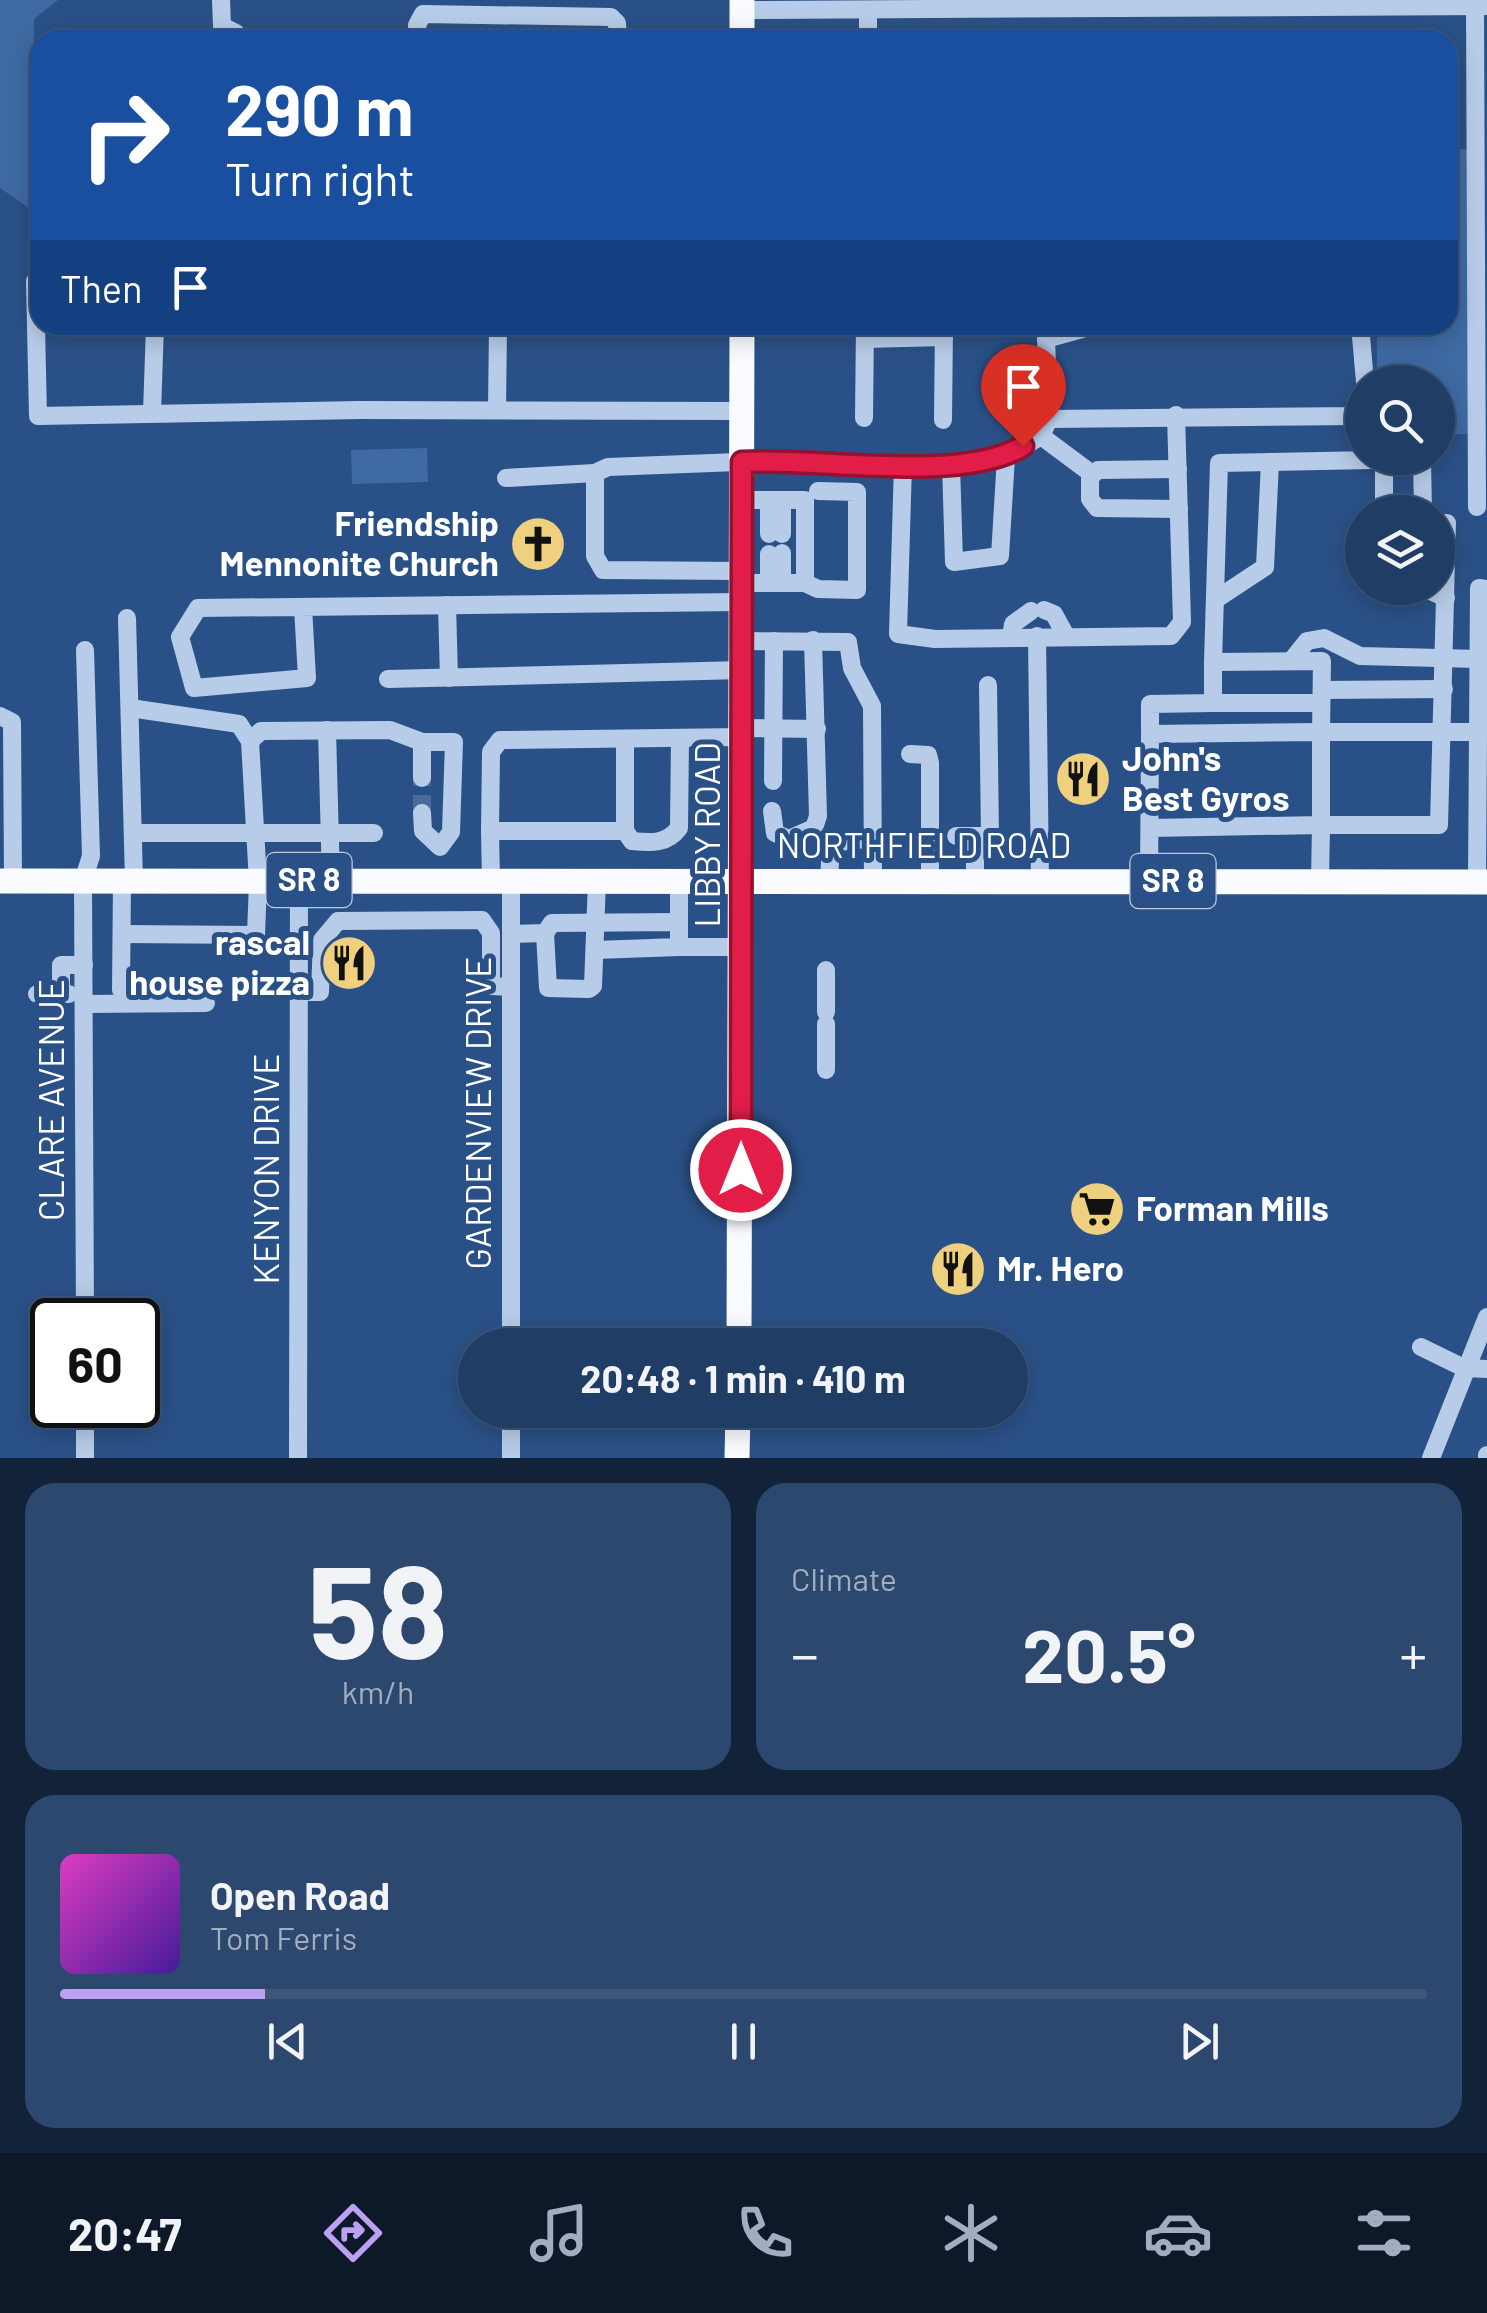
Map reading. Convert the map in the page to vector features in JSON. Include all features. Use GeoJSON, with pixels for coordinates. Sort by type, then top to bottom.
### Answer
{"type":"FeatureCollection","features":[{"type":"Feature","properties":{"kind":"main road","name":"LIBBY ROAD"},"geometry":{"type":"LineString","coordinates":[[739,1328],[744,881],[742,335]]}},
{"type":"Feature","properties":{"kind":"main road","name":"NORTHFIELD ROAD"},"geometry":{"type":"LineString","coordinates":[[6,881],[1482,882]]}},
{"type":"Feature","properties":{"kind":"main road"},"geometry":{"type":"LineString","coordinates":[[737,1458],[738,1428]]}},
{"type":"Feature","properties":{"kind":"street"},"geometry":{"type":"LineString","coordinates":[[222,0],[222,26],[230,30]]}},
{"type":"Feature","properties":{"kind":"street"},"geometry":{"type":"LineString","coordinates":[[742,5],[868,10],[1481,6],[1477,507]]}},
{"type":"Feature","properties":{"kind":"street"},"geometry":{"type":"LineString","coordinates":[[421,7],[611,8]]}},
{"type":"Feature","properties":{"kind":"street"},"geometry":{"type":"LineString","coordinates":[[868,10],[868,30]]}},
{"type":"Feature","properties":{"kind":"street"},"geometry":{"type":"LineString","coordinates":[[36,335],[38,416],[742,411]]}},
{"type":"Feature","properties":{"kind":"street"},"geometry":{"type":"LineString","coordinates":[[152,414],[154,335]]}},
{"type":"Feature","properties":{"kind":"street"},"geometry":{"type":"LineString","coordinates":[[498,335],[498,410]]}},
{"type":"Feature","properties":{"kind":"street"},"geometry":{"type":"LineString","coordinates":[[864,418],[865,335]]}},
{"type":"Feature","properties":{"kind":"street"},"geometry":{"type":"LineString","coordinates":[[942,420],[944,335]]}},
{"type":"Feature","properties":{"kind":"street"},"geometry":{"type":"LineString","coordinates":[[1047,335],[1045,428],[1092,474],[1178,469]]}},
{"type":"Feature","properties":{"kind":"street"},"geometry":{"type":"LineString","coordinates":[[1361,335],[1363,365]]}},
{"type":"Feature","properties":{"kind":"street"},"geometry":{"type":"LineString","coordinates":[[903,464],[898,634],[935,639],[1171,636],[1182,622],[1176,415]]}},
{"type":"Feature","properties":{"kind":"street"},"geometry":{"type":"LineString","coordinates":[[506,478],[595,473],[608,467],[742,462],[951,464],[1006,457],[1045,428],[1176,415],[1345,416]]}},
{"type":"Feature","properties":{"kind":"street"},"geometry":{"type":"LineString","coordinates":[[951,464],[954,562],[1000,556],[1006,457]]}},
{"type":"Feature","properties":{"kind":"street"},"geometry":{"type":"LineString","coordinates":[[1213,703],[1218,463],[1345,461]]}},
{"type":"Feature","properties":{"kind":"street"},"geometry":{"type":"LineString","coordinates":[[1216,600],[1265,567],[1270,462]]}},
{"type":"Feature","properties":{"kind":"street"},"geometry":{"type":"LineString","coordinates":[[595,473],[595,556],[603,570],[741,585]]}},
{"type":"Feature","properties":{"kind":"street"},"geometry":{"type":"LineString","coordinates":[[1092,474],[1090,500],[1094,506],[1179,509]]}},
{"type":"Feature","properties":{"kind":"street"},"geometry":{"type":"LineString","coordinates":[[303,607],[306,678],[194,688],[180,637],[198,608],[446,605],[806,582],[818,590],[856,590],[857,492],[818,491]]}},
{"type":"Feature","properties":{"kind":"street"},"geometry":{"type":"LineString","coordinates":[[742,500],[805,500],[806,582]]}},
{"type":"Feature","properties":{"kind":"street"},"geometry":{"type":"LineString","coordinates":[[775,500],[776,534]]}},
{"type":"Feature","properties":{"kind":"street"},"geometry":{"type":"LineString","coordinates":[[776,554],[776,583]]}},
{"type":"Feature","properties":{"kind":"street"},"geometry":{"type":"LineString","coordinates":[[1482,882],[1477,732],[1479,588],[1487,588]]}},
{"type":"Feature","properties":{"kind":"street"},"geometry":{"type":"LineString","coordinates":[[446,605],[449,678]]}},
{"type":"Feature","properties":{"kind":"street"},"geometry":{"type":"LineString","coordinates":[[1150,828],[1439,825],[1446,605]]}},
{"type":"Feature","properties":{"kind":"street"},"geometry":{"type":"LineString","coordinates":[[1011,637],[1013,624],[1038,610],[1054,614],[1066,636]]}},
{"type":"Feature","properties":{"kind":"street"},"geometry":{"type":"LineString","coordinates":[[121,990],[122,934],[133,833],[127,618]]}},
{"type":"Feature","properties":{"kind":"street"},"geometry":{"type":"LineString","coordinates":[[1036,636],[1040,881]]}},
{"type":"Feature","properties":{"kind":"street"},"geometry":{"type":"LineString","coordinates":[[1291,661],[1307,641],[1324,638],[1360,656],[1479,659]]}},
{"type":"Feature","properties":{"kind":"street"},"geometry":{"type":"LineString","coordinates":[[774,640],[772,796],[778,837],[796,838],[814,828],[817,729],[813,640]]}},
{"type":"Feature","properties":{"kind":"street"},"geometry":{"type":"LineString","coordinates":[[741,642],[848,642],[852,668],[872,706],[873,881]]}},
{"type":"Feature","properties":{"kind":"street","name":"CLARE AVENUE"},"geometry":{"type":"LineString","coordinates":[[85,650],[91,856],[84,881],[85,1298]]}},
{"type":"Feature","properties":{"kind":"street"},"geometry":{"type":"LineString","coordinates":[[1213,662],[1322,661],[1320,881]]}},
{"type":"Feature","properties":{"kind":"street"},"geometry":{"type":"LineString","coordinates":[[388,679],[742,670]]}},
{"type":"Feature","properties":{"kind":"street"},"geometry":{"type":"LineString","coordinates":[[975,881],[965,836],[990,836],[988,685]]}},
{"type":"Feature","properties":{"kind":"street"},"geometry":{"type":"LineString","coordinates":[[1150,881],[1150,704],[1444,689]]}},
{"type":"Feature","properties":{"kind":"street"},"geometry":{"type":"LineString","coordinates":[[122,934],[256,935],[258,882],[250,741],[238,724],[130,708]]}},
{"type":"Feature","properties":{"kind":"street"},"geometry":{"type":"LineString","coordinates":[[0,716],[12,722],[6,881]]}},
{"type":"Feature","properties":{"kind":"street"},"geometry":{"type":"LineString","coordinates":[[680,740],[679,828],[671,839],[632,841],[626,831],[626,740],[680,740],[774,728],[817,729]]}},
{"type":"Feature","properties":{"kind":"street"},"geometry":{"type":"LineString","coordinates":[[327,730],[331,881]]}},
{"type":"Feature","properties":{"kind":"street"},"geometry":{"type":"LineString","coordinates":[[250,741],[261,731],[390,730],[422,742],[454,742],[451,832],[440,848],[441,881]]}},
{"type":"Feature","properties":{"kind":"street"},"geometry":{"type":"LineString","coordinates":[[1150,734],[1477,732]]}},
{"type":"Feature","properties":{"kind":"street","name":"GARDENVIEW DRIVE"},"geometry":{"type":"LineString","coordinates":[[511,1328],[511,934],[490,831],[491,752],[500,740],[626,740]]}},
{"type":"Feature","properties":{"kind":"street"},"geometry":{"type":"LineString","coordinates":[[422,742],[422,778]]}},
{"type":"Feature","properties":{"kind":"street"},"geometry":{"type":"LineString","coordinates":[[910,754],[928,755],[930,763],[930,882]]}},
{"type":"Feature","properties":{"kind":"street"},"geometry":{"type":"LineString","coordinates":[[742,811],[772,796]]}},
{"type":"Feature","properties":{"kind":"street"},"geometry":{"type":"LineString","coordinates":[[422,813],[423,832],[440,848]]}},
{"type":"Feature","properties":{"kind":"street"},"geometry":{"type":"LineString","coordinates":[[490,831],[626,831]]}},
{"type":"Feature","properties":{"kind":"street"},"geometry":{"type":"LineString","coordinates":[[133,833],[374,832]]}},
{"type":"Feature","properties":{"kind":"street"},"geometry":{"type":"LineString","coordinates":[[829,881],[831,843],[873,838]]}},
{"type":"Feature","properties":{"kind":"street","name":"KENYON DRIVE"},"geometry":{"type":"LineString","coordinates":[[298,1458],[299,880]]}},
{"type":"Feature","properties":{"kind":"street"},"geometry":{"type":"LineString","coordinates":[[596,881],[595,922],[595,950],[589,989],[548,988],[546,933],[552,923],[595,922],[679,922]]}},
{"type":"Feature","properties":{"kind":"street"},"geometry":{"type":"LineString","coordinates":[[679,881],[679,947]]}},
{"type":"Feature","properties":{"kind":"street"},"geometry":{"type":"LineString","coordinates":[[300,992],[320,992],[322,940],[338,921],[482,920],[491,933],[491,986],[511,986]]}},
{"type":"Feature","properties":{"kind":"street"},"geometry":{"type":"LineString","coordinates":[[511,934],[546,933]]}},
{"type":"Feature","properties":{"kind":"street"},"geometry":{"type":"LineString","coordinates":[[595,950],[743,947]]}},
{"type":"Feature","properties":{"kind":"street"},"geometry":{"type":"LineString","coordinates":[[61,994],[60,964],[84,965]]}},
{"type":"Feature","properties":{"kind":"street"},"geometry":{"type":"LineString","coordinates":[[826,970],[826,1070]]}},
{"type":"Feature","properties":{"kind":"street"},"geometry":{"type":"LineString","coordinates":[[38,994],[206,1003]]}},
{"type":"Feature","properties":{"kind":"street"},"geometry":{"type":"LineString","coordinates":[[1432,1458],[1487,1317]]}},
{"type":"Feature","properties":{"kind":"street"},"geometry":{"type":"LineString","coordinates":[[1422,1347],[1464,1368],[1487,1369]]}},
{"type":"Feature","properties":{"kind":"street"},"geometry":{"type":"LineString","coordinates":[[85,1428],[86,1458]]}},
{"type":"Feature","properties":{"kind":"street"},"geometry":{"type":"LineString","coordinates":[[511,1428],[511,1458]]}},
{"type":"Feature","properties":{"kind":"shaded area"},"geometry":{"type":"Polygon","coordinates":[[[0,0],[58,0],[34,19],[34,30],[30,30],[30,209],[0,188],[0,0]]]}},
{"type":"Feature","properties":{"kind":"shaded area"},"geometry":{"type":"Polygon","coordinates":[[[1458,149],[1475,149],[1476,434],[1455,434],[1455,365],[1377,365],[1377,335],[1458,335],[1458,149]]]}},
{"type":"Feature","properties":{"kind":"shaded area"},"geometry":{"type":"Polygon","coordinates":[[[427,448],[428,482],[352,484],[351,450],[427,448]]]}},
{"type":"Feature","properties":{"kind":"tunnel"},"geometry":{"type":"LineString","coordinates":[[422,778],[422,813]]}},
{"type":"Feature","properties":{"kind":"place","name":"Friendship Mennonite Church"},"geometry":{"type":"Point","coordinates":[538,544]}},
{"type":"Feature","properties":{"kind":"place","name":"John's Best Gyros"},"geometry":{"type":"Point","coordinates":[1083,779]}},
{"type":"Feature","properties":{"kind":"place","name":"rascal house pizza"},"geometry":{"type":"Point","coordinates":[349,963]}},
{"type":"Feature","properties":{"kind":"place","name":"Forman Mills"},"geometry":{"type":"Point","coordinates":[1097,1209]}},
{"type":"Feature","properties":{"kind":"place","name":"Mr. Hero"},"geometry":{"type":"Point","coordinates":[958,1269]}},
{"type":"Feature","properties":{"kind":"route"},"geometry":{"type":"LineString","coordinates":[[741,1170],[742,462],[951,464],[1006,457],[1023,446]]}}]}
